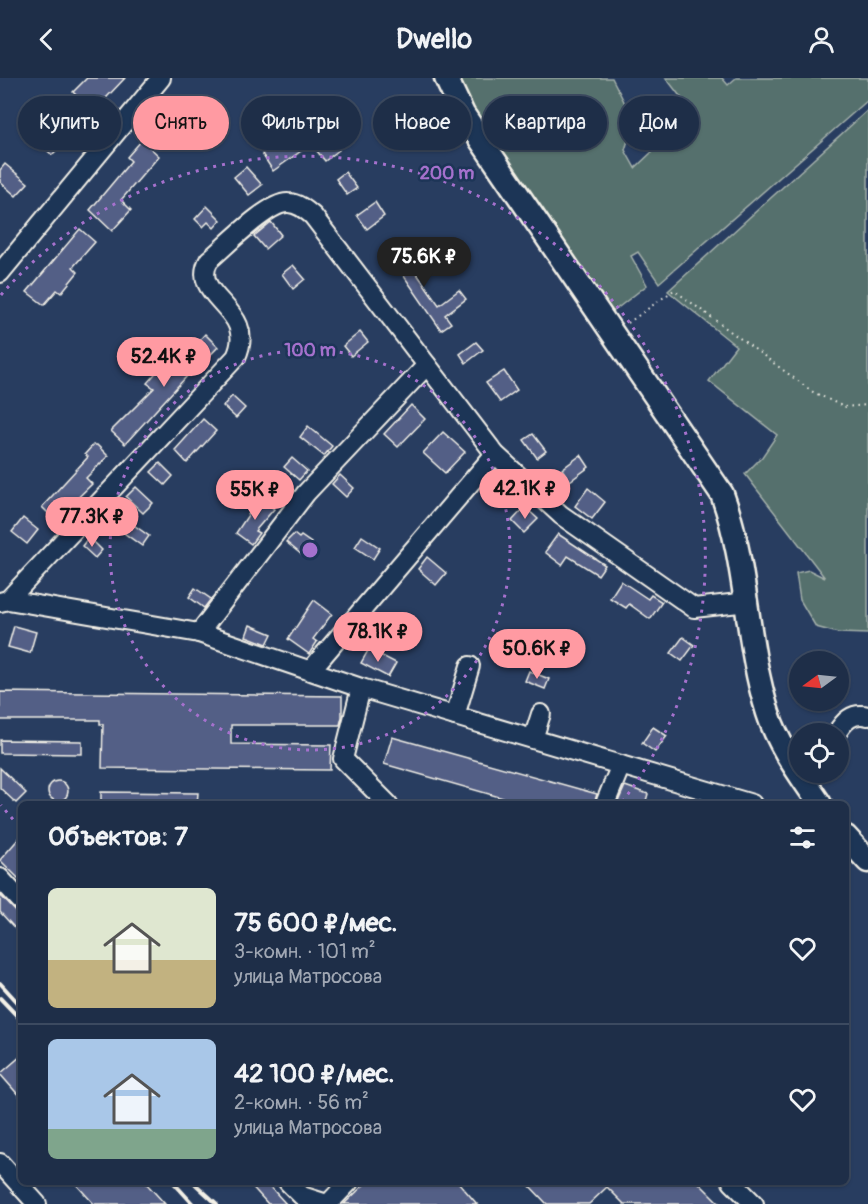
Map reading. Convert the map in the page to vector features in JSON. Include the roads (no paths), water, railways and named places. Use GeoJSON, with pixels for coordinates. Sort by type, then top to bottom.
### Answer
{"type":"FeatureCollection","features":[{"type":"Feature","properties":{"kind":"main road"},"geometry":{"type":"LineString","coordinates":[[446,78],[462,114],[722,494],[735,530],[768,715],[789,751]]}},
{"type":"Feature","properties":{"kind":"main road"},"geometry":{"type":"LineString","coordinates":[[808,783],[818,801]]}},
{"type":"Feature","properties":{"kind":"main road"},"geometry":{"type":"LineString","coordinates":[[849,840],[868,861]]}},
{"type":"Feature","properties":{"kind":"street"},"geometry":{"type":"LineString","coordinates":[[0,273],[161,78]]}},
{"type":"Feature","properties":{"kind":"street"},"geometry":{"type":"LineString","coordinates":[[4,601],[236,357],[243,342],[242,331],[209,288],[204,272],[206,266],[209,260],[275,206],[294,203],[313,216],[495,454],[561,515],[694,608],[748,602]]}},
{"type":"Feature","properties":{"kind":"street"},"geometry":{"type":"LineString","coordinates":[[199,633],[306,493],[426,365]]}},
{"type":"Feature","properties":{"kind":"street"},"geometry":{"type":"LineString","coordinates":[[309,671],[495,454]]}},
{"type":"Feature","properties":{"kind":"street"},"geometry":{"type":"LineString","coordinates":[[4,601],[199,633],[361,688],[742,801]]}},
{"type":"Feature","properties":{"kind":"street"},"geometry":{"type":"LineString","coordinates":[[455,716],[470,666]]}},
{"type":"Feature","properties":{"kind":"street"},"geometry":{"type":"LineString","coordinates":[[361,688],[344,759],[385,801]]}},
{"type":"Feature","properties":{"kind":"street"},"geometry":{"type":"LineString","coordinates":[[533,739],[541,714]]}},
{"type":"Feature","properties":{"kind":"street"},"geometry":{"type":"LineString","coordinates":[[845,723],[851,716],[868,716]]}},
{"type":"Feature","properties":{"kind":"street"},"geometry":{"type":"LineString","coordinates":[[606,801],[621,765]]}},
{"type":"Feature","properties":{"kind":"street"},"geometry":{"type":"LineString","coordinates":[[0,878],[18,898]]}},
{"type":"Feature","properties":{"kind":"street"},"geometry":{"type":"LineString","coordinates":[[0,1163],[18,1183]]}},
{"type":"Feature","properties":{"kind":"street"},"geometry":{"type":"LineString","coordinates":[[20,1185],[37,1204]]}},
{"type":"Feature","properties":{"kind":"street"},"geometry":{"type":"LineString","coordinates":[[291,1185],[302,1196],[328,1204],[346,1185]]}},
{"type":"Feature","properties":{"kind":"street"},"geometry":{"type":"LineString","coordinates":[[735,1185],[754,1204]]}},
{"type":"Feature","properties":{"kind":"railway"},"geometry":{"type":"LineString","coordinates":[[0,983],[18,1003]]}},
{"type":"Feature","properties":{"kind":"railway"},"geometry":{"type":"LineString","coordinates":[[0,998],[18,1017]]}},
{"type":"Feature","properties":{"kind":"railway"},"geometry":{"type":"LineString","coordinates":[[176,1185],[193,1204]]}},
{"type":"Feature","properties":{"kind":"railway"},"geometry":{"type":"LineString","coordinates":[[196,1185],[217,1204]]}}]}
